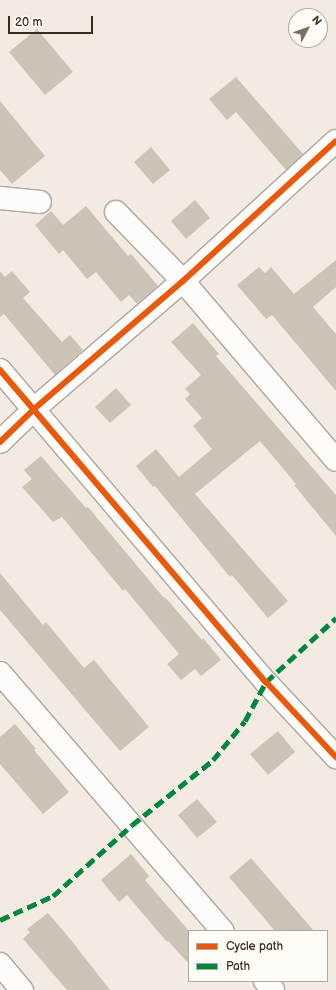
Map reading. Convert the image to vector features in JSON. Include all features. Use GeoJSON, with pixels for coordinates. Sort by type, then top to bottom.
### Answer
{"type":"FeatureCollection","features":[{"type":"Feature","properties":{"kind":"street"},"geometry":{"type":"LineString","coordinates":[[0,442],[34,410],[183,281],[336,141]]}},
{"type":"Feature","properties":{"kind":"street"},"geometry":{"type":"LineString","coordinates":[[0,198],[40,202]]}},
{"type":"Feature","properties":{"kind":"street"},"geometry":{"type":"LineString","coordinates":[[116,212],[183,281],[336,460]]}},
{"type":"Feature","properties":{"kind":"street"},"geometry":{"type":"LineString","coordinates":[[0,370],[266,682],[336,757]]}},
{"type":"Feature","properties":{"kind":"street"},"geometry":{"type":"LineString","coordinates":[[0,673],[221,930]]}},
{"type":"Feature","properties":{"kind":"street"},"geometry":{"type":"LineString","coordinates":[[0,964],[22,990]]}},
{"type":"Feature","properties":{"kind":"street"},"geometry":{"type":"LineString","coordinates":[[266,982],[273,990]]}},
{"type":"Feature","properties":{"kind":"building"},"geometry":{"type":"Polygon","coordinates":[[[37,29],[73,72],[45,95],[9,52],[37,29]]]}},
{"type":"Feature","properties":{"kind":"building"},"geometry":{"type":"Polygon","coordinates":[[[236,77],[303,154],[286,170],[236,112],[227,120],[209,99],[236,77]]]}},
{"type":"Feature","properties":{"kind":"building"},"geometry":{"type":"Polygon","coordinates":[[[0,101],[45,156],[12,184],[0,170],[0,101]]]}},
{"type":"Feature","properties":{"kind":"building"},"geometry":{"type":"Polygon","coordinates":[[[151,147],[170,170],[153,184],[134,162],[151,147]]]}},
{"type":"Feature","properties":{"kind":"building"},"geometry":{"type":"Polygon","coordinates":[[[195,200],[210,218],[186,239],[171,221],[195,200]]]}},
{"type":"Feature","properties":{"kind":"building"},"geometry":{"type":"Polygon","coordinates":[[[86,206],[128,256],[131,254],[158,286],[137,304],[129,295],[121,302],[96,272],[87,279],[63,250],[59,254],[35,225],[51,211],[63,225],[86,206]]]}},
{"type":"Feature","properties":{"kind":"building"},"geometry":{"type":"Polygon","coordinates":[[[336,260],[336,287],[313,307],[336,334],[336,391],[272,315],[266,319],[237,285],[259,267],[265,273],[271,267],[294,294],[336,260]]]}},
{"type":"Feature","properties":{"kind":"building"},"geometry":{"type":"Polygon","coordinates":[[[0,271],[5,277],[12,271],[30,292],[23,298],[62,342],[70,335],[83,350],[55,375],[4,314],[0,317],[0,271]]]}},
{"type":"Feature","properties":{"kind":"building"},"geometry":{"type":"Polygon","coordinates":[[[193,323],[219,354],[216,356],[336,495],[336,536],[294,485],[296,484],[260,441],[195,494],[288,601],[268,618],[232,575],[230,577],[155,486],[153,487],[136,466],[156,449],[179,477],[212,449],[193,426],[202,418],[185,399],[190,394],[185,389],[201,375],[171,342],[193,323]]]}},
{"type":"Feature","properties":{"kind":"building"},"geometry":{"type":"Polygon","coordinates":[[[116,388],[131,405],[110,423],[95,407],[116,388]]]}},
{"type":"Feature","properties":{"kind":"building"},"geometry":{"type":"Polygon","coordinates":[[[41,456],[86,508],[88,507],[164,598],[165,597],[202,640],[203,638],[221,660],[201,676],[195,669],[181,680],[167,664],[179,654],[125,589],[123,591],[62,517],[53,522],[22,487],[32,479],[24,470],[41,456]]]}},
{"type":"Feature","properties":{"kind":"building"},"geometry":{"type":"Polygon","coordinates":[[[0,573],[43,625],[46,622],[84,668],[94,660],[149,727],[120,751],[0,610],[0,573]]]}},
{"type":"Feature","properties":{"kind":"building"},"geometry":{"type":"Polygon","coordinates":[[[15,724],[36,749],[34,750],[69,792],[43,814],[0,764],[0,737],[15,724]]]}},
{"type":"Feature","properties":{"kind":"building"},"geometry":{"type":"Polygon","coordinates":[[[278,731],[295,752],[268,775],[250,754],[278,731]]]}},
{"type":"Feature","properties":{"kind":"building"},"geometry":{"type":"Polygon","coordinates":[[[197,799],[217,822],[197,838],[178,815],[197,799]]]}},
{"type":"Feature","properties":{"kind":"building"},"geometry":{"type":"Polygon","coordinates":[[[131,854],[149,876],[145,880],[188,930],[188,963],[168,941],[167,942],[127,895],[119,902],[101,880],[131,854]]]}},
{"type":"Feature","properties":{"kind":"building"},"geometry":{"type":"Polygon","coordinates":[[[251,858],[313,930],[274,930],[229,877],[251,858]]]}},
{"type":"Feature","properties":{"kind":"building"},"geometry":{"type":"Polygon","coordinates":[[[48,913],[110,990],[67,990],[23,939],[30,932],[27,929],[48,913]]]}},
{"type":"Feature","properties":{"kind":"marked path"},"geometry":{"type":"LineString","coordinates":[[0,920],[53,896],[132,825],[213,760],[245,721],[266,682],[336,618]]}},
{"type":"Feature","properties":{"kind":"cycle path"},"geometry":{"type":"LineString","coordinates":[[0,442],[34,409],[183,281],[336,141]]}},
{"type":"Feature","properties":{"kind":"cycle path"},"geometry":{"type":"LineString","coordinates":[[0,370],[266,682],[336,757]]}}]}
